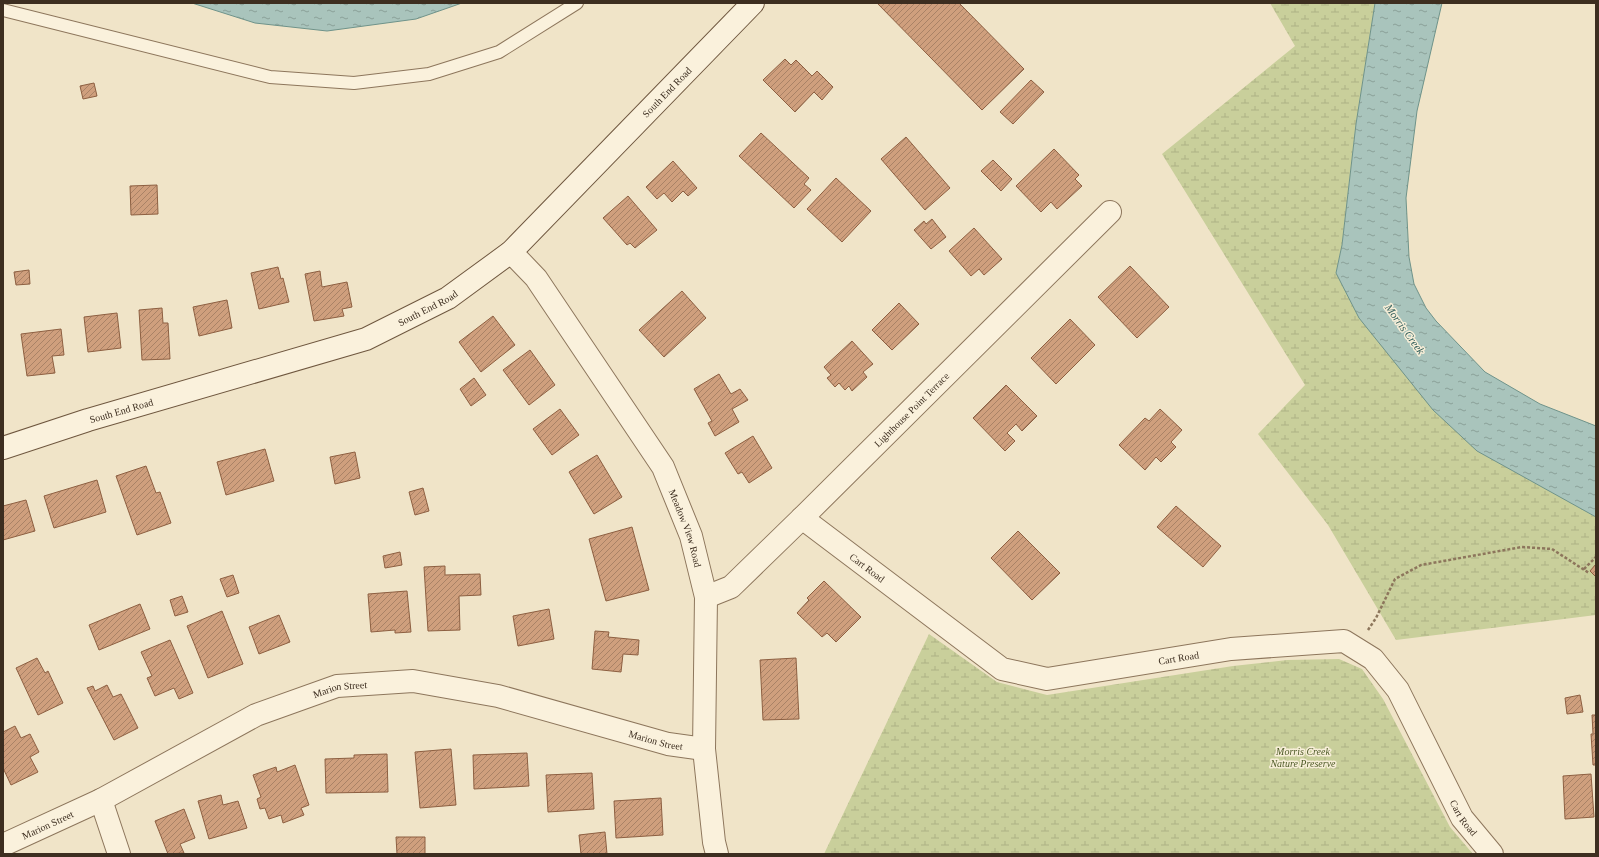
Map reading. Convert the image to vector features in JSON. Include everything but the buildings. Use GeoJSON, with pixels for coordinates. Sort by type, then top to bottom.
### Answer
{"type":"FeatureCollection","features":[{"type":"Feature","properties":{"kind":"street","name":"South End Road"},"geometry":{"type":"LineString","coordinates":[[3,448],[88,420],[366,339],[448,298],[511,252],[753,3]]}},
{"type":"Feature","properties":{"kind":"street","name":"Lighthouse Point Terrace"},"geometry":{"type":"LineString","coordinates":[[706,598],[731,587],[1110,212]]}},
{"type":"Feature","properties":{"kind":"street","name":"Meadow View Road"},"geometry":{"type":"LineString","coordinates":[[511,252],[536,278],[663,467],[691,536],[706,598],[704,749],[714,842],[717,854]]}},
{"type":"Feature","properties":{"kind":"street","name":"Cart Road"},"geometry":{"type":"LineString","coordinates":[[802,518],[1002,669],[1046,680],[1231,649],[1344,641],[1373,659],[1398,690],[1462,818],[1492,854]]}},
{"type":"Feature","properties":{"kind":"street","name":"Marion Street"},"geometry":{"type":"LineString","coordinates":[[3,845],[101,800],[256,715],[337,686],[413,681],[498,696],[668,744],[704,749]]}},
{"type":"Feature","properties":{"kind":"street"},"geometry":{"type":"LineString","coordinates":[[101,800],[119,854]]}},
{"type":"Feature","properties":{"kind":"lane"},"geometry":{"type":"LineString","coordinates":[[3,10],[270,77],[354,83],[429,74],[499,52],[577,3]]}},
{"type":"Feature","properties":{"kind":"path"},"geometry":{"type":"LineString","coordinates":[[1356,649],[1376,618],[1395,579],[1421,565],[1522,547],[1552,549],[1589,573]]}},
{"type":"Feature","properties":{"kind":"path"},"geometry":{"type":"LineString","coordinates":[[1584,569],[1596,557]]}},
{"type":"Feature","properties":{"kind":"green space"},"geometry":{"type":"Polygon","coordinates":[[[1270,3],[1375,3],[1356,124],[1342,245],[1336,273],[1591,514],[1596,517],[1596,615],[1396,640],[1328,525],[1258,434],[1305,385],[1162,154],[1295,46],[1270,3]]]}},
{"type":"Feature","properties":{"kind":"green space","name":"Morris Creek Nature Preserve"},"geometry":{"type":"Polygon","coordinates":[[[929,634],[997,682],[1047,695],[1233,666],[1287,660],[1339,659],[1362,669],[1383,699],[1450,827],[1473,854],[824,854],[929,634]]]}},
{"type":"Feature","properties":{"kind":"water"},"geometry":{"type":"Polygon","coordinates":[[[192,3],[462,3],[416,19],[327,31],[255,23],[192,3]]]}},
{"type":"Feature","properties":{"kind":"water","name":"Morris Creek"},"geometry":{"type":"Polygon","coordinates":[[[1375,3],[1442,3],[1417,111],[1406,198],[1409,257],[1414,284],[1426,308],[1436,321],[1485,372],[1540,404],[1596,426],[1596,517],[1477,451],[1433,410],[1359,318],[1336,273],[1342,245],[1356,124],[1375,3]]]}}]}
